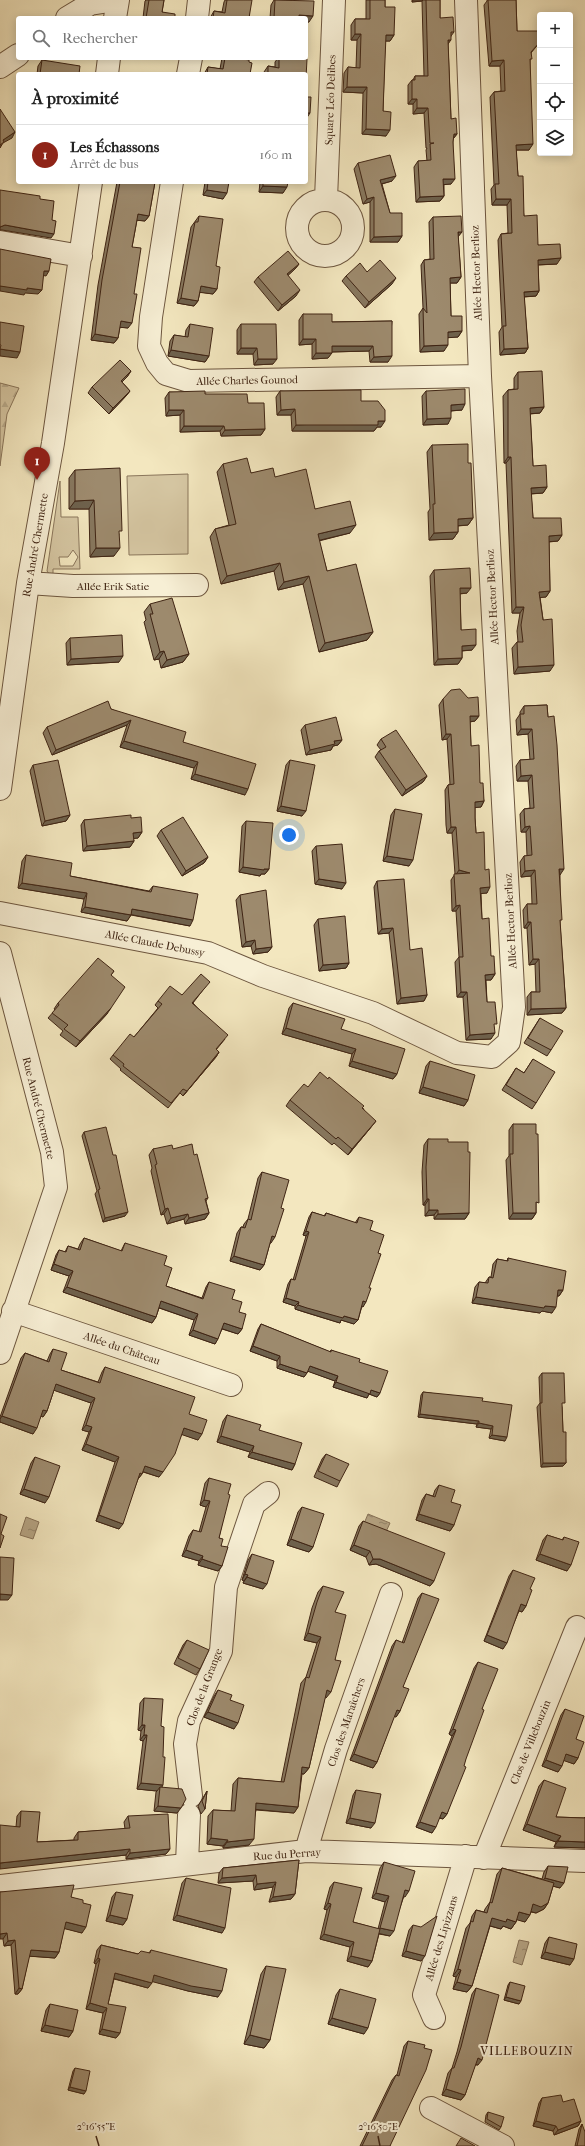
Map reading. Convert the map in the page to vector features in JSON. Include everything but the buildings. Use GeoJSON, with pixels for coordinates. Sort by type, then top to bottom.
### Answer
{"type":"FeatureCollection","features":[{"type":"Feature","properties":{"kind":"street"},"geometry":{"type":"LineString","coordinates":[[70,16],[90,4],[117,0],[115,16]]}},
{"type":"Feature","properties":{"kind":"street"},"geometry":{"type":"LineString","coordinates":[[197,16],[199,0]]}},
{"type":"Feature","properties":{"kind":"street","name":"Square Léo Delibes"},"geometry":{"type":"LineString","coordinates":[[326,199],[334,0]]}},
{"type":"Feature","properties":{"kind":"street","name":"Allée Hector Berlioz"},"geometry":{"type":"LineString","coordinates":[[373,1013],[458,1053],[492,1057],[509,1042],[514,1007],[480,376],[466,0]]}},
{"type":"Feature","properties":{"kind":"street"},"geometry":{"type":"LineString","coordinates":[[0,67],[16,56]]}},
{"type":"Feature","properties":{"kind":"street"},"geometry":{"type":"LineString","coordinates":[[107,72],[109,60]]}},
{"type":"Feature","properties":{"kind":"street"},"geometry":{"type":"LineString","coordinates":[[188,72],[191,60]]}},
{"type":"Feature","properties":{"kind":"street","name":"Rue André Chermette"},"geometry":{"type":"LineString","coordinates":[[0,789],[28,583],[53,443],[91,184]]}},
{"type":"Feature","properties":{"kind":"street","name":"Allée Charles Gounod"},"geometry":{"type":"LineString","coordinates":[[172,184],[151,316],[150,346],[157,363],[166,374],[189,381],[480,376]]}},
{"type":"Feature","properties":{"kind":"street"},"geometry":{"type":"LineString","coordinates":[[0,242],[81,256]]}},
{"type":"Feature","properties":{"kind":"street","name":"Allée Erik Satie"},"geometry":{"type":"LineString","coordinates":[[28,583],[73,586],[197,585]]}},
{"type":"Feature","properties":{"kind":"street","name":"Allée Claude Debussy"},"geometry":{"type":"LineString","coordinates":[[0,914],[208,953],[263,976],[373,1013]]}},
{"type":"Feature","properties":{"kind":"street","name":"Rue André Chermette"},"geometry":{"type":"LineString","coordinates":[[0,953],[52,1152],[56,1187],[0,1353]]}},
{"type":"Feature","properties":{"kind":"street","name":"Allée du Château"},"geometry":{"type":"LineString","coordinates":[[13,1311],[231,1385]]}},
{"type":"Feature","properties":{"kind":"street","name":"Clos de la Grange"},"geometry":{"type":"LineString","coordinates":[[186,1863],[190,1805],[185,1744],[189,1721],[221,1651],[226,1587],[254,1504],[268,1493]]}},
{"type":"Feature","properties":{"kind":"street","name":"Clos des Maraîchers"},"geometry":{"type":"LineString","coordinates":[[306,1851],[336,1749],[391,1594]]}},
{"type":"Feature","properties":{"kind":"street","name":"Clos de Villebouzin"},"geometry":{"type":"LineString","coordinates":[[475,1857],[577,1626]]}},
{"type":"Feature","properties":{"kind":"street","name":"Rue du Perray"},"geometry":{"type":"LineString","coordinates":[[0,1886],[186,1863],[306,1851],[582,1861]]}},
{"type":"Feature","properties":{"kind":"street","name":"Allée des Lipizzans"},"geometry":{"type":"LineString","coordinates":[[434,2018],[424,1996],[475,1857]]}},
{"type":"Feature","properties":{"kind":"street"},"geometry":{"type":"LineString","coordinates":[[431,2108],[503,2146]]}},
{"type":"Feature","properties":{"kind":"green space"},"geometry":{"type":"Polygon","coordinates":[[[0,383],[19,388],[7,414],[0,466],[0,383]]]}},
{"type":"Feature","properties":{"kind":"green space"},"geometry":{"type":"Polygon","coordinates":[[[188,474],[188,554],[129,555],[127,476],[188,474]]]}},
{"type":"Feature","properties":{"kind":"green space"},"geometry":{"type":"Polygon","coordinates":[[[60,481],[61,517],[78,517],[80,569],[53,569],[53,575],[49,574],[47,571],[60,481]],[[73,550],[68,557],[59,557],[60,566],[73,566],[78,557],[73,550]]]}},
{"type":"Feature","properties":{"kind":"water"},"geometry":{"type":"Polygon","coordinates":[[[368,1514],[390,1523],[385,1534],[363,1526],[368,1514]]]}},
{"type":"Feature","properties":{"kind":"water"},"geometry":{"type":"Polygon","coordinates":[[[26,1517],[39,1522],[33,1539],[20,1535],[26,1517]]]}},
{"type":"Feature","properties":{"kind":"water"},"geometry":{"type":"Polygon","coordinates":[[[519,1940],[529,1942],[522,1965],[513,1962],[519,1940]]]}},
{"type":"Feature","properties":{"kind":"place","name":"Les Échassons"},"geometry":{"type":"Point","coordinates":[37,480]}},
{"type":"Feature","properties":{"kind":"district","name":"VILLEBOUZIN"},"geometry":{"type":"Point","coordinates":[527,2051]}}]}
